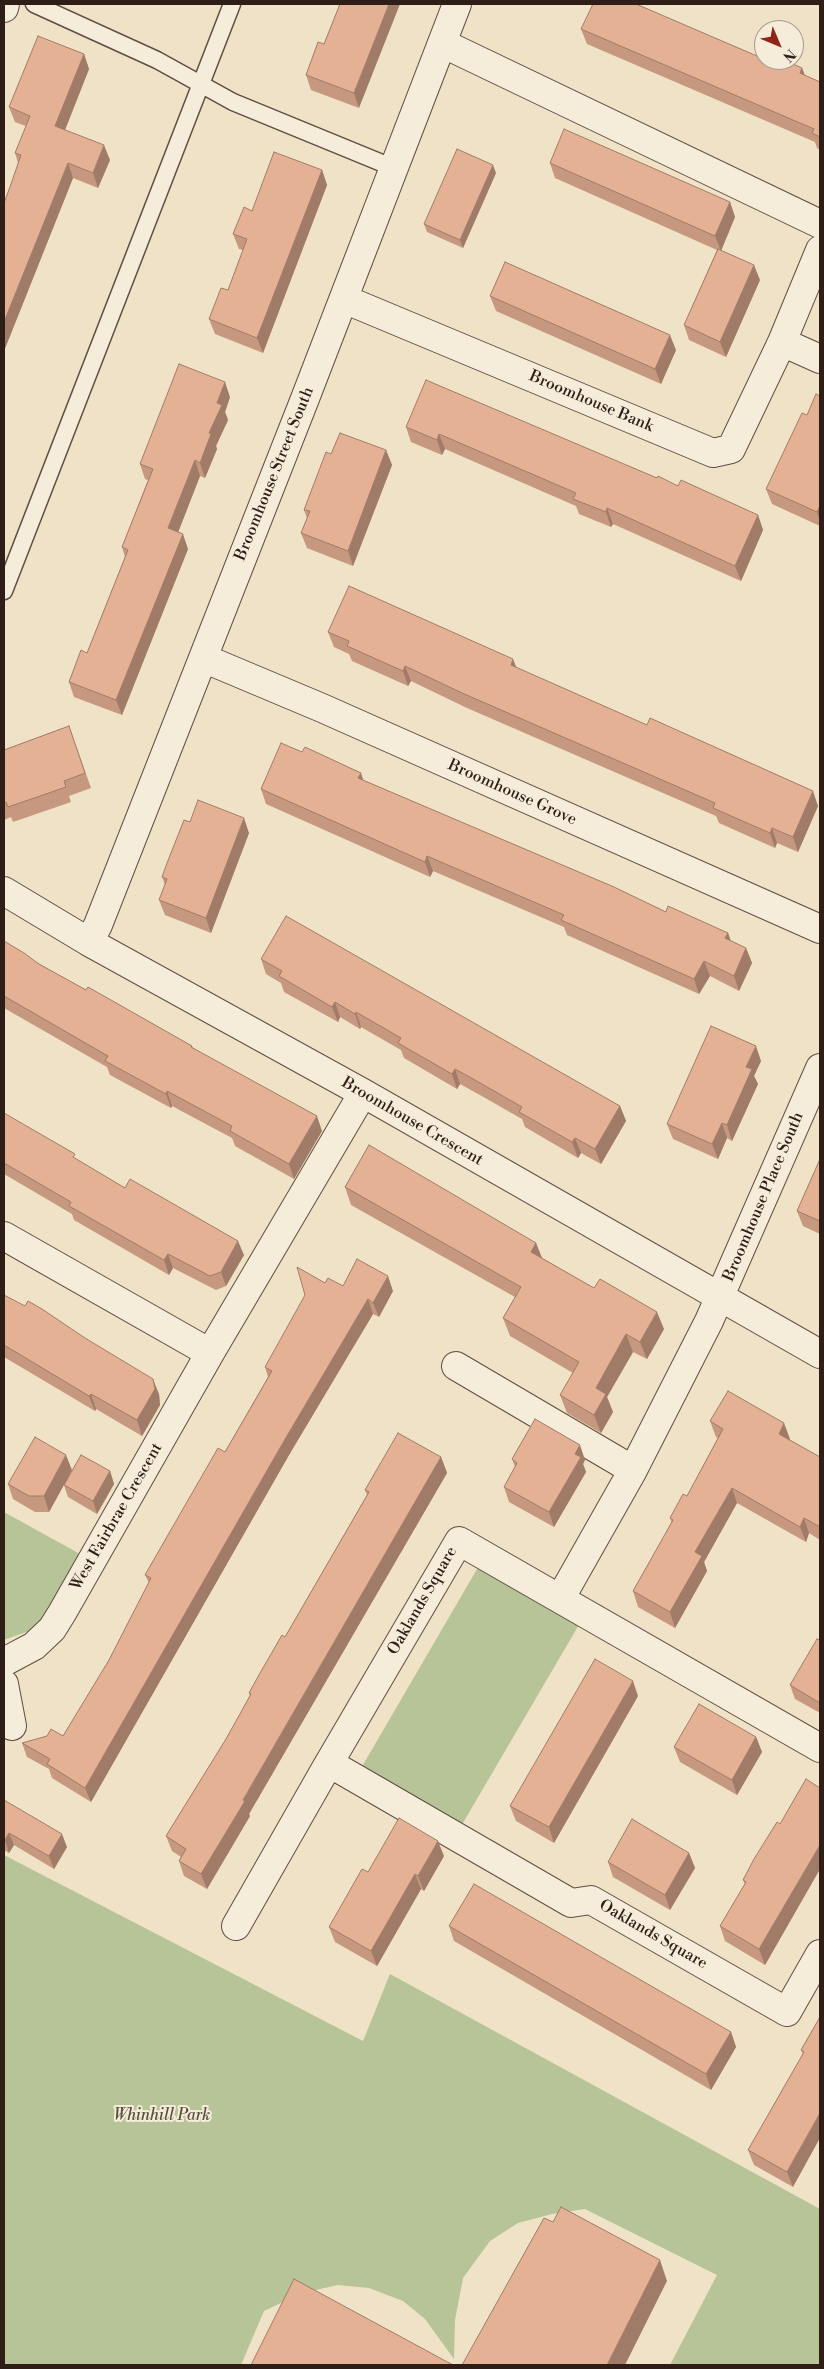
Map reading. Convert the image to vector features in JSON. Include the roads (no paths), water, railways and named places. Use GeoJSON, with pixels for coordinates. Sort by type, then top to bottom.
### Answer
{"type":"FeatureCollection","features":[{"type":"Feature","properties":{"kind":"street"},"geometry":{"type":"LineString","coordinates":[[4,8],[5,4]]}},
{"type":"Feature","properties":{"kind":"street","name":"Broomhouse Street South"},"geometry":{"type":"LineString","coordinates":[[89,942],[101,916],[344,299],[457,4]]}},
{"type":"Feature","properties":{"kind":"street"},"geometry":{"type":"LineString","coordinates":[[442,44],[820,224]]}},
{"type":"Feature","properties":{"kind":"street","name":"Broomhouse Bank"},"geometry":{"type":"LineString","coordinates":[[344,299],[712,453],[731,448],[782,342],[820,250]]}},
{"type":"Feature","properties":{"kind":"street"},"geometry":{"type":"LineString","coordinates":[[782,342],[820,359]]}},
{"type":"Feature","properties":{"kind":"street","name":"Broomhouse Grove"},"geometry":{"type":"LineString","coordinates":[[203,658],[322,708],[820,929]]}},
{"type":"Feature","properties":{"kind":"street","name":"Broomhouse Crescent"},"geometry":{"type":"LineString","coordinates":[[4,891],[89,942],[363,1093],[820,1354]]}},
{"type":"Feature","properties":{"kind":"street","name":"Broomhouse Place South"},"geometry":{"type":"LineString","coordinates":[[720,1297],[820,1068]]}},
{"type":"Feature","properties":{"kind":"street","name":"West Fairbrae Crescent"},"geometry":{"type":"LineString","coordinates":[[4,1662],[34,1646],[52,1629],[210,1353],[363,1093]]}},
{"type":"Feature","properties":{"kind":"street"},"geometry":{"type":"LineString","coordinates":[[4,1236],[210,1353]]}},
{"type":"Feature","properties":{"kind":"street"},"geometry":{"type":"LineString","coordinates":[[560,1599],[634,1470],[720,1297]]}},
{"type":"Feature","properties":{"kind":"street"},"geometry":{"type":"LineString","coordinates":[[456,1366],[634,1470]]}},
{"type":"Feature","properties":{"kind":"street","name":"Oaklands Square"},"geometry":{"type":"LineString","coordinates":[[236,1926],[459,1541],[820,1748]]}},
{"type":"Feature","properties":{"kind":"street"},"geometry":{"type":"LineString","coordinates":[[4,1684],[12,1726]]}},
{"type":"Feature","properties":{"kind":"street","name":"Oaklands Square"},"geometry":{"type":"LineString","coordinates":[[329,1763],[571,1903],[591,1900],[787,2012],[820,1954]]}},
{"type":"Feature","properties":{"kind":"lane"},"geometry":{"type":"LineString","coordinates":[[34,4],[157,60],[233,102],[394,168]]}},
{"type":"Feature","properties":{"kind":"lane"},"geometry":{"type":"LineString","coordinates":[[4,591],[232,4]]}},
{"type":"Feature","properties":{"kind":"park label","name":"Whinhill Park"},"geometry":{"type":"Point","coordinates":[162,2116]}}]}
